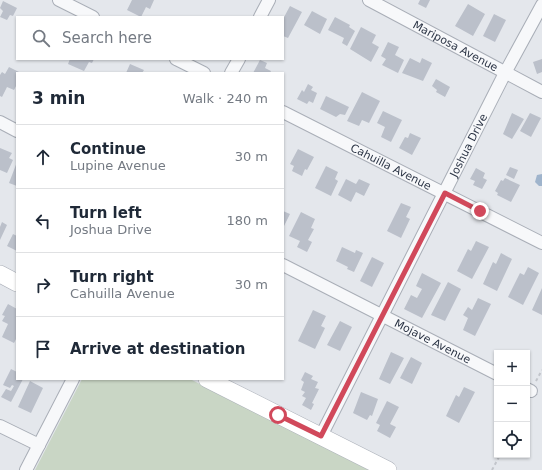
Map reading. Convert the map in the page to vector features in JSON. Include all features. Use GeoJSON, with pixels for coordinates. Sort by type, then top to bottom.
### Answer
{"type":"FeatureCollection","features":[{"type":"Feature","properties":{"kind":"street"},"geometry":{"type":"LineString","coordinates":[[59,0],[91,16]]}},
{"type":"Feature","properties":{"kind":"street"},"geometry":{"type":"LineString","coordinates":[[261,16],[269,0]]}},
{"type":"Feature","properties":{"kind":"street","name":"Mariposa Avenue"},"geometry":{"type":"LineString","coordinates":[[369,0],[542,92]]}},
{"type":"Feature","properties":{"kind":"street","name":"Joshua Drive"},"geometry":{"type":"LineString","coordinates":[[321,436],[505,73],[542,5]]}},
{"type":"Feature","properties":{"kind":"street"},"geometry":{"type":"LineString","coordinates":[[178,60],[202,72]]}},
{"type":"Feature","properties":{"kind":"street"},"geometry":{"type":"LineString","coordinates":[[232,72],[238,60]]}},
{"type":"Feature","properties":{"kind":"street","name":"Cahuilla Avenue"},"geometry":{"type":"LineString","coordinates":[[284,112],[542,243]]}},
{"type":"Feature","properties":{"kind":"street"},"geometry":{"type":"LineString","coordinates":[[0,122],[16,130]]}},
{"type":"Feature","properties":{"kind":"street","name":"Mojave Avenue"},"geometry":{"type":"LineString","coordinates":[[284,265],[382,314],[494,372]]}},
{"type":"Feature","properties":{"kind":"street"},"geometry":{"type":"LineString","coordinates":[[0,274],[16,282]]}},
{"type":"Feature","properties":{"kind":"street"},"geometry":{"type":"LineString","coordinates":[[26,470],[72,380]]}},
{"type":"Feature","properties":{"kind":"street"},"geometry":{"type":"LineString","coordinates":[[209,380],[388,470]]}},
{"type":"Feature","properties":{"kind":"street"},"geometry":{"type":"LineString","coordinates":[[0,426],[39,445]]}},
{"type":"Feature","properties":{"kind":"path"},"geometry":{"type":"LineString","coordinates":[[492,470],[498,458]]}},
{"type":"Feature","properties":{"kind":"green space"},"geometry":{"type":"Polygon","coordinates":[[[81,380],[192,380],[369,470],[35,470],[81,380]]]}},
{"type":"Feature","properties":{"kind":"water"},"geometry":{"type":"Polygon","coordinates":[[[542,174],[542,186],[539,186],[535,182],[537,175],[542,174]]]}},
{"type":"Feature","properties":{"kind":"building"},"geometry":{"type":"Polygon","coordinates":[[[132,0],[154,0],[150,9],[146,7],[142,16],[127,10],[132,0]]]}},
{"type":"Feature","properties":{"kind":"building"},"geometry":{"type":"Polygon","coordinates":[[[420,0],[430,0],[426,8],[418,4],[420,0]]]}},
{"type":"Feature","properties":{"kind":"building"},"geometry":{"type":"Polygon","coordinates":[[[3,1],[17,8],[13,16],[10,15],[7,20],[0,17],[3,11],[0,8],[3,1]]]}},
{"type":"Feature","properties":{"kind":"building"},"geometry":{"type":"Polygon","coordinates":[[[468,4],[485,14],[473,36],[455,26],[468,4]]]}},
{"type":"Feature","properties":{"kind":"building"},"geometry":{"type":"Polygon","coordinates":[[[290,6],[302,12],[288,38],[284,36],[284,17],[290,6]]]}},
{"type":"Feature","properties":{"kind":"building"},"geometry":{"type":"Polygon","coordinates":[[[312,11],[327,19],[320,34],[304,25],[312,11]]]}},
{"type":"Feature","properties":{"kind":"building"},"geometry":{"type":"Polygon","coordinates":[[[494,14],[506,20],[495,42],[483,36],[494,14]]]}},
{"type":"Feature","properties":{"kind":"building"},"geometry":{"type":"Polygon","coordinates":[[[335,17],[350,25],[349,27],[355,31],[347,46],[342,43],[344,38],[328,30],[335,17]]]}},
{"type":"Feature","properties":{"kind":"building"},"geometry":{"type":"Polygon","coordinates":[[[361,27],[376,35],[372,43],[379,47],[371,62],[350,49],[361,27]]]}},
{"type":"Feature","properties":{"kind":"building"},"geometry":{"type":"Polygon","coordinates":[[[388,42],[399,47],[395,55],[404,60],[398,73],[382,65],[386,59],[381,56],[388,42]]]}},
{"type":"Feature","properties":{"kind":"building"},"geometry":{"type":"Polygon","coordinates":[[[410,58],[420,63],[422,58],[432,63],[423,81],[402,73],[410,58]]]}},
{"type":"Feature","properties":{"kind":"building"},"geometry":{"type":"Polygon","coordinates":[[[542,59],[542,72],[537,74],[533,62],[542,59]]]}},
{"type":"Feature","properties":{"kind":"building"},"geometry":{"type":"Polygon","coordinates":[[[70,60],[94,60],[92,63],[89,62],[84,71],[68,64],[70,60]]]}},
{"type":"Feature","properties":{"kind":"building"},"geometry":{"type":"Polygon","coordinates":[[[260,60],[267,63],[265,68],[271,71],[270,72],[254,72],[260,60]]]}},
{"type":"Feature","properties":{"kind":"building"},"geometry":{"type":"Polygon","coordinates":[[[130,64],[144,70],[143,72],[126,72],[130,64]]]}},
{"type":"Feature","properties":{"kind":"building"},"geometry":{"type":"Polygon","coordinates":[[[9,67],[19,72],[16,72],[16,86],[14,90],[7,87],[2,97],[0,96],[0,75],[2,72],[5,74],[9,67]]]}},
{"type":"Feature","properties":{"kind":"building"},"geometry":{"type":"Polygon","coordinates":[[[436,79],[450,87],[445,97],[436,92],[437,90],[432,86],[436,79]]]}},
{"type":"Feature","properties":{"kind":"building"},"geometry":{"type":"Polygon","coordinates":[[[308,84],[313,87],[311,90],[317,93],[313,103],[309,101],[307,104],[297,99],[302,90],[304,92],[308,84]]]}},
{"type":"Feature","properties":{"kind":"building"},"geometry":{"type":"Polygon","coordinates":[[[362,92],[380,101],[369,123],[362,120],[359,126],[347,121],[362,92]]]}},
{"type":"Feature","properties":{"kind":"building"},"geometry":{"type":"Polygon","coordinates":[[[326,96],[349,107],[345,115],[340,114],[336,117],[320,109],[326,96]]]}},
{"type":"Feature","properties":{"kind":"building"},"geometry":{"type":"Polygon","coordinates":[[[383,111],[402,120],[391,142],[381,137],[385,127],[377,123],[383,111]]]}},
{"type":"Feature","properties":{"kind":"building"},"geometry":{"type":"Polygon","coordinates":[[[512,113],[524,119],[512,139],[503,134],[512,113]]]}},
{"type":"Feature","properties":{"kind":"building"},"geometry":{"type":"Polygon","coordinates":[[[530,113],[541,118],[531,137],[520,131],[530,113]]]}},
{"type":"Feature","properties":{"kind":"building"},"geometry":{"type":"Polygon","coordinates":[[[410,133],[421,138],[412,155],[399,148],[405,137],[408,138],[410,133]]]}},
{"type":"Feature","properties":{"kind":"building"},"geometry":{"type":"Polygon","coordinates":[[[0,148],[12,153],[9,158],[13,160],[7,173],[0,170],[0,148]]]}},
{"type":"Feature","properties":{"kind":"building"},"geometry":{"type":"Polygon","coordinates":[[[298,149],[314,157],[307,170],[305,169],[302,176],[292,171],[294,166],[290,164],[298,149]]]}},
{"type":"Feature","properties":{"kind":"building"},"geometry":{"type":"Polygon","coordinates":[[[16,165],[16,186],[9,183],[16,165]]]}},
{"type":"Feature","properties":{"kind":"building"},"geometry":{"type":"Polygon","coordinates":[[[326,166],[338,172],[335,179],[338,181],[331,196],[315,188],[326,166]]]}},
{"type":"Feature","properties":{"kind":"building"},"geometry":{"type":"Polygon","coordinates":[[[510,167],[518,170],[514,179],[506,175],[510,167]]]}},
{"type":"Feature","properties":{"kind":"building"},"geometry":{"type":"Polygon","coordinates":[[[476,168],[485,173],[483,178],[487,180],[482,189],[473,185],[475,181],[470,179],[476,168]]]}},
{"type":"Feature","properties":{"kind":"building"},"geometry":{"type":"Polygon","coordinates":[[[505,178],[520,185],[511,202],[497,195],[498,193],[495,191],[501,180],[503,181],[505,178]]]}},
{"type":"Feature","properties":{"kind":"building"},"geometry":{"type":"Polygon","coordinates":[[[346,179],[356,184],[359,179],[370,184],[364,196],[356,192],[351,202],[338,195],[346,179]]]}},
{"type":"Feature","properties":{"kind":"building"},"geometry":{"type":"Polygon","coordinates":[[[401,203],[411,207],[406,217],[410,219],[401,238],[387,231],[401,203]]]}},
{"type":"Feature","properties":{"kind":"building"},"geometry":{"type":"Polygon","coordinates":[[[284,211],[290,214],[284,226],[284,211]]]}},
{"type":"Feature","properties":{"kind":"building"},"geometry":{"type":"Polygon","coordinates":[[[301,212],[315,219],[311,228],[314,229],[308,240],[312,242],[307,252],[297,247],[300,241],[289,236],[301,212]]]}},
{"type":"Feature","properties":{"kind":"building"},"geometry":{"type":"Polygon","coordinates":[[[2,222],[7,225],[0,240],[0,227],[2,222]]]}},
{"type":"Feature","properties":{"kind":"building"},"geometry":{"type":"Polygon","coordinates":[[[13,234],[16,236],[16,250],[7,246],[13,234]]]}},
{"type":"Feature","properties":{"kind":"building"},"geometry":{"type":"Polygon","coordinates":[[[476,241],[489,247],[472,279],[457,271],[468,249],[471,251],[476,241]]]}},
{"type":"Feature","properties":{"kind":"building"},"geometry":{"type":"Polygon","coordinates":[[[342,247],[355,253],[356,250],[363,253],[354,272],[336,261],[342,247]]]}},
{"type":"Feature","properties":{"kind":"building"},"geometry":{"type":"Polygon","coordinates":[[[501,253],[512,259],[497,291],[483,284],[493,262],[496,264],[501,253]]]}},
{"type":"Feature","properties":{"kind":"building"},"geometry":{"type":"Polygon","coordinates":[[[372,257],[384,263],[372,287],[360,281],[372,257]]]}},
{"type":"Feature","properties":{"kind":"building"},"geometry":{"type":"Polygon","coordinates":[[[528,267],[539,273],[523,305],[508,297],[520,273],[524,275],[528,267]]]}},
{"type":"Feature","properties":{"kind":"building"},"geometry":{"type":"Polygon","coordinates":[[[422,273],[441,283],[422,318],[404,309],[411,295],[417,298],[422,289],[416,286],[422,273]]]}},
{"type":"Feature","properties":{"kind":"building"},"geometry":{"type":"Polygon","coordinates":[[[448,282],[461,289],[445,321],[431,315],[448,282]]]}},
{"type":"Feature","properties":{"kind":"building"},"geometry":{"type":"Polygon","coordinates":[[[542,288],[542,315],[532,310],[542,288]]]}},
{"type":"Feature","properties":{"kind":"building"},"geometry":{"type":"Polygon","coordinates":[[[478,298],[491,304],[475,336],[463,330],[468,318],[463,315],[468,307],[472,310],[478,298]]]}},
{"type":"Feature","properties":{"kind":"building"},"geometry":{"type":"Polygon","coordinates":[[[8,304],[16,308],[16,339],[14,343],[2,337],[8,324],[2,321],[5,316],[2,315],[8,304]]]}},
{"type":"Feature","properties":{"kind":"building"},"geometry":{"type":"Polygon","coordinates":[[[313,310],[326,316],[321,326],[325,328],[315,349],[298,341],[313,310]]]}},
{"type":"Feature","properties":{"kind":"building"},"geometry":{"type":"Polygon","coordinates":[[[340,321],[352,327],[340,351],[327,345],[340,321]]]}},
{"type":"Feature","properties":{"kind":"building"},"geometry":{"type":"Polygon","coordinates":[[[391,352],[404,358],[390,384],[379,379],[391,352]]]}},
{"type":"Feature","properties":{"kind":"building"},"geometry":{"type":"Polygon","coordinates":[[[411,357],[422,363],[412,384],[400,378],[411,357]]]}},
{"type":"Feature","properties":{"kind":"building"},"geometry":{"type":"Polygon","coordinates":[[[11,369],[16,372],[16,380],[22,380],[11,402],[1,397],[6,389],[11,391],[14,386],[12,385],[10,388],[3,385],[11,369]]]}},
{"type":"Feature","properties":{"kind":"building"},"geometry":{"type":"Polygon","coordinates":[[[305,372],[313,376],[311,379],[318,382],[315,388],[319,389],[312,403],[314,404],[311,410],[302,405],[306,398],[302,396],[305,392],[301,390],[304,382],[301,380],[305,372]]]}},
{"type":"Feature","properties":{"kind":"building"},"geometry":{"type":"Polygon","coordinates":[[[30,381],[43,388],[31,413],[18,407],[30,381]]]}},
{"type":"Feature","properties":{"kind":"building"},"geometry":{"type":"Polygon","coordinates":[[[464,387],[475,392],[459,423],[446,416],[456,395],[459,397],[464,387]]]}},
{"type":"Feature","properties":{"kind":"building"},"geometry":{"type":"Polygon","coordinates":[[[361,392],[378,399],[372,416],[370,415],[367,420],[353,413],[361,392]]]}},
{"type":"Feature","properties":{"kind":"building"},"geometry":{"type":"Polygon","coordinates":[[[387,401],[399,407],[390,424],[396,427],[390,438],[377,431],[380,425],[376,423],[387,401]]]}},
{"type":"Feature","properties":{"kind":"route"},"geometry":{"type":"LineString","coordinates":[[278,415],[321,436],[445,193],[480,211]]}}]}
